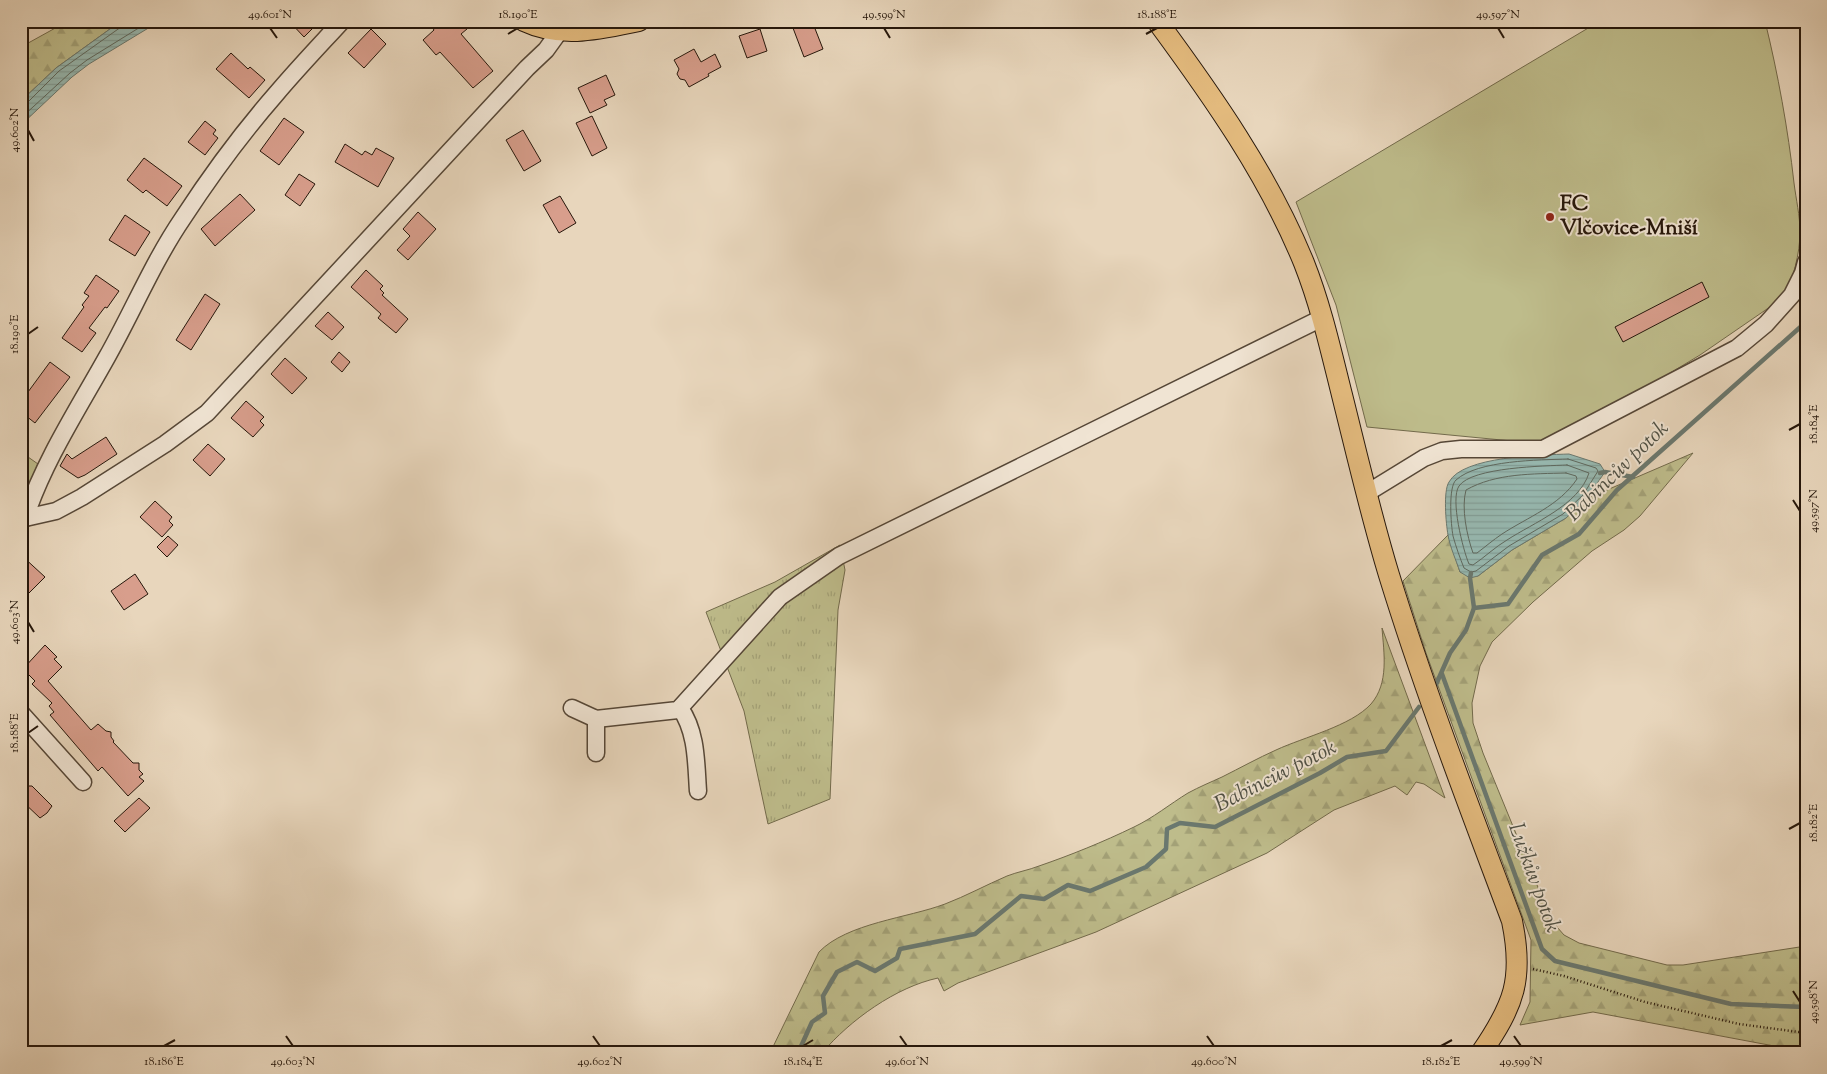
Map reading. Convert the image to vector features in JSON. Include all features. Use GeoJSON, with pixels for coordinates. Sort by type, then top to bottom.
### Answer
{"type":"FeatureCollection","features":[{"type":"Feature","properties":{"kind":"main road"},"geometry":{"type":"LineString","coordinates":[[524,21],[537,27],[559,32],[595,30],[639,21]]}},
{"type":"Feature","properties":{"kind":"main road"},"geometry":{"type":"LineString","coordinates":[[1157,21],[1198,78],[1256,167],[1304,264],[1328,336],[1367,493],[1404,624],[1439,725],[1512,921],[1518,952],[1515,984],[1502,1022],[1481,1053]]}},
{"type":"Feature","properties":{"kind":"street"},"geometry":{"type":"LineString","coordinates":[[23,520],[34,492],[63,435],[112,347],[147,278],[182,219],[244,132],[276,93],[342,21]]}},
{"type":"Feature","properties":{"kind":"street"},"geometry":{"type":"LineString","coordinates":[[23,520],[56,510],[82,496],[164,444],[207,413],[527,68],[546,50],[559,32]]}},
{"type":"Feature","properties":{"kind":"street"},"geometry":{"type":"LineString","coordinates":[[1367,493],[1424,458],[1442,451],[1461,449],[1543,449],[1737,348],[1766,324],[1792,294],[1803,273],[1806,262]]}},
{"type":"Feature","properties":{"kind":"street"},"geometry":{"type":"LineString","coordinates":[[572,708],[596,719],[678,710],[780,597],[839,556],[1322,318]]}},
{"type":"Feature","properties":{"kind":"street"},"geometry":{"type":"LineString","coordinates":[[680,708],[687,718],[694,743],[698,791]]}},
{"type":"Feature","properties":{"kind":"street"},"geometry":{"type":"LineString","coordinates":[[21,713],[83,782]]}},
{"type":"Feature","properties":{"kind":"street"},"geometry":{"type":"LineString","coordinates":[[596,719],[596,753]]}},
{"type":"Feature","properties":{"kind":"path"},"geometry":{"type":"LineString","coordinates":[[1517,965],[1564,976],[1645,1002],[1739,1024],[1806,1032]]}},
{"type":"Feature","properties":{"kind":"green space"},"geometry":{"type":"Polygon","coordinates":[[[68,21],[121,21],[56,68],[21,101],[21,47],[68,21]]]}},
{"type":"Feature","properties":{"kind":"green space","name":"FC Vlčovice-Mniší"},"geometry":{"type":"Polygon","coordinates":[[[1600,21],[1765,21],[1786,122],[1800,226],[1799,249],[1795,267],[1783,298],[1700,355],[1637,393],[1543,444],[1367,427],[1336,305],[1296,202],[1600,21]]]}},
{"type":"Feature","properties":{"kind":"green space"},"geometry":{"type":"Polygon","coordinates":[[[21,452],[38,464],[21,503],[21,452]]]}},
{"type":"Feature","properties":{"kind":"green space"},"geometry":{"type":"Polygon","coordinates":[[[1693,453],[1640,516],[1624,530],[1592,551],[1533,602],[1492,642],[1480,666],[1472,703],[1473,723],[1483,753],[1544,902],[1557,927],[1564,935],[1579,943],[1667,965],[1683,965],[1806,946],[1806,1052],[1593,1012],[1520,1025],[1530,1002],[1531,940],[1426,653],[1403,581],[1448,535],[1460,572],[1478,576],[1512,550],[1566,518],[1586,499],[1693,453]]]}},
{"type":"Feature","properties":{"kind":"green space"},"geometry":{"type":"Polygon","coordinates":[[[840,545],[845,570],[838,610],[830,799],[768,824],[744,711],[706,612],[775,582],[840,545]]]}},
{"type":"Feature","properties":{"kind":"green space"},"geometry":{"type":"Polygon","coordinates":[[[1382,628],[1445,798],[1424,784],[1416,782],[1407,795],[1395,786],[1334,810],[1267,853],[1096,932],[958,983],[944,991],[938,978],[906,989],[875,1006],[860,1017],[822,1053],[770,1053],[819,952],[831,942],[845,934],[879,922],[945,904],[1007,876],[1051,862],[1099,843],[1141,823],[1196,789],[1287,745],[1352,719],[1371,704],[1381,687],[1384,668],[1382,628]]]}},
{"type":"Feature","properties":{"kind":"water"},"geometry":{"type":"Polygon","coordinates":[[[121,21],[160,21],[89,64],[72,77],[21,125],[21,101],[56,68],[121,21]]]}},
{"type":"Feature","properties":{"kind":"water"},"geometry":{"type":"Polygon","coordinates":[[[1569,454],[1600,464],[1605,472],[1586,499],[1566,518],[1512,550],[1478,576],[1470,578],[1460,572],[1450,544],[1446,516],[1447,486],[1457,473],[1486,462],[1522,456],[1569,454]]]}},
{"type":"Feature","properties":{"kind":"building"},"geometry":{"type":"Polygon","coordinates":[[[289,21],[320,21],[304,37],[289,21]]]}},
{"type":"Feature","properties":{"kind":"building"},"geometry":{"type":"Polygon","coordinates":[[[439,21],[461,21],[467,29],[461,34],[493,71],[473,88],[440,52],[436,55],[423,40],[434,30],[432,27],[439,21]]]}},
{"type":"Feature","properties":{"kind":"building"},"geometry":{"type":"Polygon","coordinates":[[[812,21],[823,49],[804,57],[793,28],[812,21]]]}},
{"type":"Feature","properties":{"kind":"building"},"geometry":{"type":"Polygon","coordinates":[[[371,29],[386,44],[364,68],[348,53],[371,29]]]}},
{"type":"Feature","properties":{"kind":"building"},"geometry":{"type":"Polygon","coordinates":[[[760,29],[767,51],[747,58],[739,36],[760,29]]]}},
{"type":"Feature","properties":{"kind":"building"},"geometry":{"type":"Polygon","coordinates":[[[694,49],[701,62],[715,54],[721,67],[689,87],[685,80],[680,79],[677,74],[679,69],[674,60],[694,49]]]}},
{"type":"Feature","properties":{"kind":"building"},"geometry":{"type":"Polygon","coordinates":[[[231,53],[248,69],[250,67],[265,80],[249,98],[216,69],[231,53]]]}},
{"type":"Feature","properties":{"kind":"building"},"geometry":{"type":"Polygon","coordinates":[[[606,75],[615,95],[604,100],[607,105],[590,113],[578,88],[606,75]]]}},
{"type":"Feature","properties":{"kind":"building"},"geometry":{"type":"Polygon","coordinates":[[[592,116],[607,148],[592,156],[576,123],[592,116]]]}},
{"type":"Feature","properties":{"kind":"building"},"geometry":{"type":"Polygon","coordinates":[[[284,118],[304,132],[279,165],[260,151],[284,118]]]}},
{"type":"Feature","properties":{"kind":"building"},"geometry":{"type":"Polygon","coordinates":[[[205,121],[216,130],[213,134],[218,138],[205,155],[188,142],[205,121]]]}},
{"type":"Feature","properties":{"kind":"building"},"geometry":{"type":"Polygon","coordinates":[[[523,130],[541,161],[524,171],[506,140],[523,130]]]}},
{"type":"Feature","properties":{"kind":"building"},"geometry":{"type":"Polygon","coordinates":[[[345,144],[362,155],[365,151],[372,155],[376,148],[394,158],[378,187],[335,162],[345,144]]]}},
{"type":"Feature","properties":{"kind":"building"},"geometry":{"type":"Polygon","coordinates":[[[144,158],[182,186],[167,206],[146,190],[143,193],[127,180],[144,158]]]}},
{"type":"Feature","properties":{"kind":"building"},"geometry":{"type":"Polygon","coordinates":[[[299,174],[315,184],[300,206],[285,195],[299,174]]]}},
{"type":"Feature","properties":{"kind":"building"},"geometry":{"type":"Polygon","coordinates":[[[240,194],[255,210],[215,246],[201,229],[240,194]]]}},
{"type":"Feature","properties":{"kind":"building"},"geometry":{"type":"Polygon","coordinates":[[[560,196],[576,223],[559,233],[543,205],[560,196]]]}},
{"type":"Feature","properties":{"kind":"building"},"geometry":{"type":"Polygon","coordinates":[[[418,212],[436,229],[408,260],[397,250],[410,236],[403,229],[418,212]]]}},
{"type":"Feature","properties":{"kind":"building"},"geometry":{"type":"Polygon","coordinates":[[[125,215],[150,232],[135,256],[109,240],[125,215]]]}},
{"type":"Feature","properties":{"kind":"building"},"geometry":{"type":"Polygon","coordinates":[[[366,270],[383,286],[380,289],[384,293],[382,295],[408,319],[396,333],[378,318],[381,314],[351,287],[366,270]]]}},
{"type":"Feature","properties":{"kind":"building"},"geometry":{"type":"Polygon","coordinates":[[[96,275],[119,291],[89,328],[96,333],[82,352],[62,338],[84,307],[82,305],[89,296],[84,293],[96,275]]]}},
{"type":"Feature","properties":{"kind":"building"},"geometry":{"type":"Polygon","coordinates":[[[1702,282],[1709,297],[1623,342],[1615,327],[1702,282]]]}},
{"type":"Feature","properties":{"kind":"building"},"geometry":{"type":"Polygon","coordinates":[[[205,294],[220,304],[191,350],[176,340],[205,294]]]}},
{"type":"Feature","properties":{"kind":"building"},"geometry":{"type":"Polygon","coordinates":[[[328,312],[344,327],[332,340],[315,326],[328,312]]]}},
{"type":"Feature","properties":{"kind":"building"},"geometry":{"type":"Polygon","coordinates":[[[339,352],[350,362],[342,372],[331,362],[339,352]]]}},
{"type":"Feature","properties":{"kind":"building"},"geometry":{"type":"Polygon","coordinates":[[[285,358],[307,378],[292,394],[271,374],[285,358]]]}},
{"type":"Feature","properties":{"kind":"building"},"geometry":{"type":"Polygon","coordinates":[[[50,362],[70,377],[35,423],[21,412],[21,387],[28,392],[50,362]]]}},
{"type":"Feature","properties":{"kind":"building"},"geometry":{"type":"Polygon","coordinates":[[[246,401],[264,417],[260,421],[264,425],[253,437],[231,418],[246,401]]]}},
{"type":"Feature","properties":{"kind":"building"},"geometry":{"type":"Polygon","coordinates":[[[106,437],[117,454],[85,475],[78,478],[60,466],[67,454],[72,459],[106,437]]]}},
{"type":"Feature","properties":{"kind":"building"},"geometry":{"type":"Polygon","coordinates":[[[208,444],[225,459],[210,476],[193,460],[208,444]]]}},
{"type":"Feature","properties":{"kind":"building"},"geometry":{"type":"Polygon","coordinates":[[[155,501],[172,517],[169,521],[173,525],[162,537],[140,517],[155,501]]]}},
{"type":"Feature","properties":{"kind":"building"},"geometry":{"type":"Polygon","coordinates":[[[168,536],[178,545],[167,557],[157,547],[168,536]]]}},
{"type":"Feature","properties":{"kind":"building"},"geometry":{"type":"Polygon","coordinates":[[[21,555],[45,577],[28,594],[21,586],[21,555]]]}},
{"type":"Feature","properties":{"kind":"building"},"geometry":{"type":"Polygon","coordinates":[[[135,574],[148,594],[124,610],[111,591],[135,574]]]}},
{"type":"Feature","properties":{"kind":"building"},"geometry":{"type":"Polygon","coordinates":[[[45,645],[57,657],[54,659],[62,667],[48,681],[91,730],[98,724],[106,731],[111,732],[113,742],[133,763],[139,763],[139,770],[143,774],[139,777],[144,781],[128,796],[102,767],[98,771],[50,715],[54,712],[49,706],[52,703],[32,684],[35,681],[23,669],[45,645]]]}},
{"type":"Feature","properties":{"kind":"building"},"geometry":{"type":"Polygon","coordinates":[[[21,786],[32,786],[52,806],[47,813],[40,818],[21,800],[21,786]]]}},
{"type":"Feature","properties":{"kind":"building"},"geometry":{"type":"Polygon","coordinates":[[[139,798],[150,808],[125,832],[114,821],[139,798]]]}},
{"type":"Feature","properties":{"kind":"waterway","name":"Babincův potok"},"geometry":{"type":"LineString","coordinates":[[1434,689],[1450,653],[1466,630],[1474,608],[1508,604],[1542,555],[1579,534],[1617,490],[1806,322]]}},
{"type":"Feature","properties":{"kind":"waterway"},"geometry":{"type":"LineString","coordinates":[[1600,473],[1605,472],[1633,477]]}},
{"type":"Feature","properties":{"kind":"waterway"},"geometry":{"type":"LineString","coordinates":[[1471,573],[1474,608]]}},
{"type":"Feature","properties":{"kind":"waterway","name":"Lužkův potok"},"geometry":{"type":"LineString","coordinates":[[1442,674],[1542,949],[1555,961],[1731,1004],[1806,1007]]}},
{"type":"Feature","properties":{"kind":"waterway","name":"Babincův potok"},"geometry":{"type":"LineString","coordinates":[[798,1053],[812,1022],[825,1013],[823,996],[837,972],[857,962],[875,971],[897,958],[900,949],[975,934],[1021,896],[1044,899],[1068,885],[1090,891],[1146,867],[1166,849],[1167,829],[1180,823],[1215,827],[1347,757],[1386,751],[1419,707]]}},
{"type":"Feature","properties":{"kind":"place","name":"FC Vlčovice-Mniší"},"geometry":{"type":"Point","coordinates":[1550,217]}}]}
